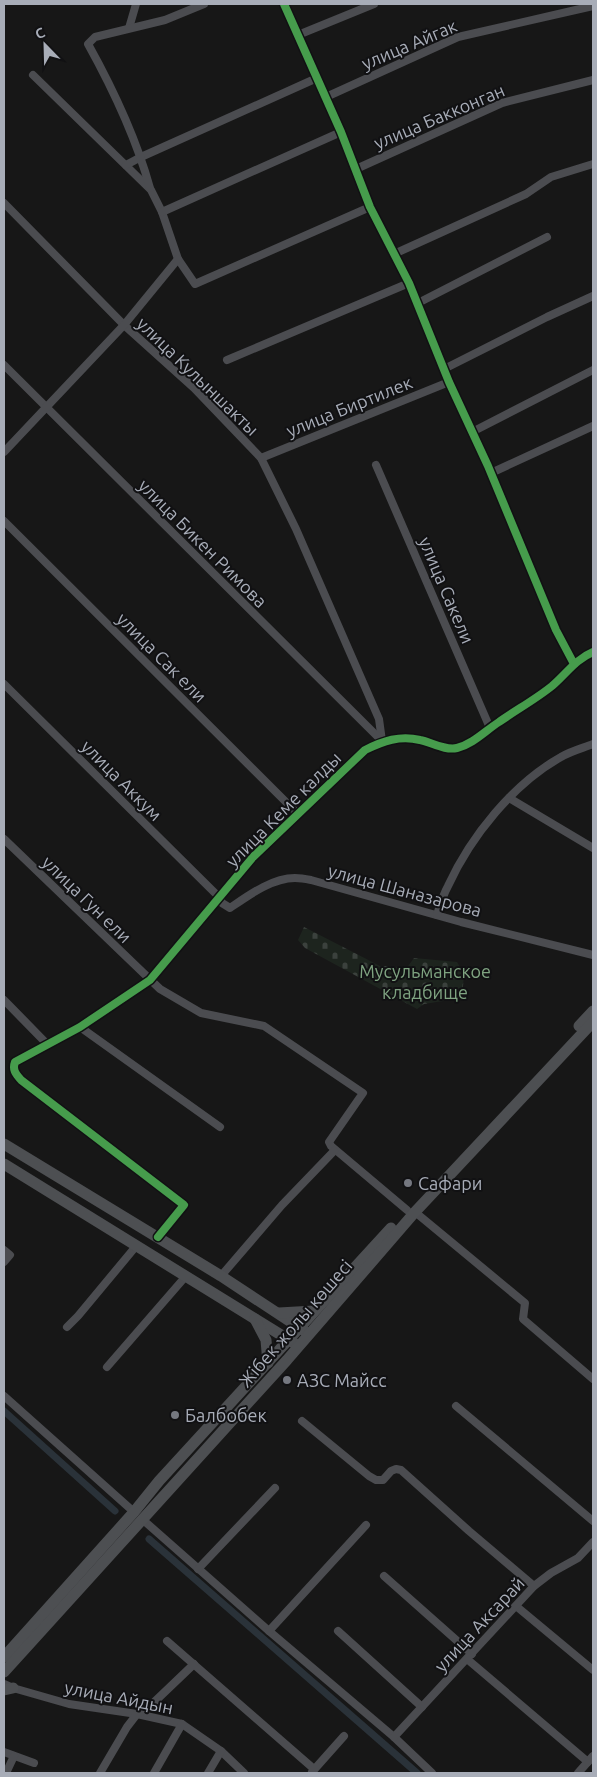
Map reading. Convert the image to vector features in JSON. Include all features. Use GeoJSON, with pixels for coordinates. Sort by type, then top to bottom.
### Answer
{"type":"FeatureCollection","features":[{"type":"Feature","properties":{"kind":"main road","name":"Жібек жолы көшесі"},"geometry":{"type":"LineString","coordinates":[[4,1672],[138,1516],[593,1011]]}},
{"type":"Feature","properties":{"kind":"main road","name":"Жібек жолы көшесі"},"geometry":{"type":"LineString","coordinates":[[304,1331],[314,1311],[592,1026]]}},
{"type":"Feature","properties":{"kind":"main road"},"geometry":{"type":"LineString","coordinates":[[4,1145],[221,1276],[304,1331]]}},
{"type":"Feature","properties":{"kind":"main road"},"geometry":{"type":"LineString","coordinates":[[4,1164],[294,1343]]}},
{"type":"Feature","properties":{"kind":"main road"},"geometry":{"type":"LineString","coordinates":[[278,1313],[314,1311]]}},
{"type":"Feature","properties":{"kind":"main road"},"geometry":{"type":"LineString","coordinates":[[254,1318],[266,1340],[268,1363]]}},
{"type":"Feature","properties":{"kind":"main road","name":"Жібек жолы көшесі"},"geometry":{"type":"LineString","coordinates":[[4,1657],[138,1516],[159,1481],[268,1363],[294,1343]]}},
{"type":"Feature","properties":{"kind":"street"},"geometry":{"type":"LineString","coordinates":[[129,28],[136,4]]}},
{"type":"Feature","properties":{"kind":"street"},"geometry":{"type":"LineString","coordinates":[[204,4],[164,20],[95,37],[88,44],[100,66],[141,157],[151,190],[162,212],[178,259],[196,284],[370,207]]}},
{"type":"Feature","properties":{"kind":"street"},"geometry":{"type":"LineString","coordinates":[[284,4],[341,132],[370,207],[418,303],[449,382],[491,473],[556,630],[574,664]]}},
{"type":"Feature","properties":{"kind":"street"},"geometry":{"type":"LineString","coordinates":[[298,35],[374,4]]}},
{"type":"Feature","properties":{"kind":"street","name":"улица Айгак"},"geometry":{"type":"LineString","coordinates":[[326,97],[458,37],[593,6]]}},
{"type":"Feature","properties":{"kind":"street"},"geometry":{"type":"LineString","coordinates":[[34,75],[151,190]]}},
{"type":"Feature","properties":{"kind":"street"},"geometry":{"type":"LineString","coordinates":[[126,165],[317,78]]}},
{"type":"Feature","properties":{"kind":"street","name":"улица Бакконган"},"geometry":{"type":"LineString","coordinates":[[356,169],[502,102],[593,80]]}},
{"type":"Feature","properties":{"kind":"street"},"geometry":{"type":"LineString","coordinates":[[162,212],[341,132]]}},
{"type":"Feature","properties":{"kind":"street"},"geometry":{"type":"LineString","coordinates":[[394,254],[526,194],[551,177],[593,164]]}},
{"type":"Feature","properties":{"kind":"street","name":"улица Кулыншакты"},"geometry":{"type":"LineString","coordinates":[[4,203],[124,325],[194,388],[261,458],[296,529],[379,720],[382,741]]}},
{"type":"Feature","properties":{"kind":"street"},"geometry":{"type":"LineString","coordinates":[[418,303],[547,237]]}},
{"type":"Feature","properties":{"kind":"street"},"geometry":{"type":"LineString","coordinates":[[4,452],[124,325],[178,259]]}},
{"type":"Feature","properties":{"kind":"street"},"geometry":{"type":"LineString","coordinates":[[227,360],[409,283]]}},
{"type":"Feature","properties":{"kind":"street"},"geometry":{"type":"LineString","coordinates":[[444,369],[593,296]]}},
{"type":"Feature","properties":{"kind":"street","name":"улица Бикен Римова"},"geometry":{"type":"LineString","coordinates":[[4,365],[382,741]]}},
{"type":"Feature","properties":{"kind":"street"},"geometry":{"type":"LineString","coordinates":[[472,432],[593,370]]}},
{"type":"Feature","properties":{"kind":"street","name":"улица Биртилек"},"geometry":{"type":"LineString","coordinates":[[261,458],[449,382]]}},
{"type":"Feature","properties":{"kind":"street"},"geometry":{"type":"LineString","coordinates":[[491,473],[593,426]]}},
{"type":"Feature","properties":{"kind":"street","name":"улица Сакели"},"geometry":{"type":"LineString","coordinates":[[376,465],[490,728]]}},
{"type":"Feature","properties":{"kind":"street","name":"улица Сак ели"},"geometry":{"type":"LineString","coordinates":[[4,521],[298,814]]}},
{"type":"Feature","properties":{"kind":"street","name":"улица Кеме калды"},"geometry":{"type":"LineString","coordinates":[[158,1237],[184,1205],[21,1080],[14,1072],[15,1062],[80,1027],[150,980],[253,857],[365,750],[382,741],[398,738],[419,739],[455,748],[475,739],[550,687],[574,664],[593,652]]}},
{"type":"Feature","properties":{"kind":"street","name":"улица Аккум"},"geometry":{"type":"LineString","coordinates":[[4,684],[219,897]]}},
{"type":"Feature","properties":{"kind":"street"},"geometry":{"type":"LineString","coordinates":[[437,914],[447,887],[459,864],[484,828],[509,798],[537,773],[562,756],[593,744]]}},
{"type":"Feature","properties":{"kind":"street"},"geometry":{"type":"LineString","coordinates":[[509,798],[593,848]]}},
{"type":"Feature","properties":{"kind":"street","name":"улица Гун ели"},"geometry":{"type":"LineString","coordinates":[[4,839],[160,989],[201,1013],[264,1026],[363,1093],[329,1142],[334,1151]]}},
{"type":"Feature","properties":{"kind":"street","name":"улица Шаназарова"},"geometry":{"type":"LineString","coordinates":[[219,897],[222,903],[230,908],[261,888],[277,882],[295,878],[311,880],[593,955]]}},
{"type":"Feature","properties":{"kind":"street"},"geometry":{"type":"LineString","coordinates":[[4,1000],[48,1045]]}},
{"type":"Feature","properties":{"kind":"street"},"geometry":{"type":"LineString","coordinates":[[80,1027],[220,1127]]}},
{"type":"Feature","properties":{"kind":"street"},"geometry":{"type":"LineString","coordinates":[[221,1276],[282,1205],[334,1151],[525,1303],[523,1319],[593,1379]]}},
{"type":"Feature","properties":{"kind":"street"},"geometry":{"type":"LineString","coordinates":[[67,1327],[137,1245]]}},
{"type":"Feature","properties":{"kind":"street"},"geometry":{"type":"LineString","coordinates":[[4,1250],[10,1255],[4,1262]]}},
{"type":"Feature","properties":{"kind":"street"},"geometry":{"type":"LineString","coordinates":[[107,1367],[186,1276]]}},
{"type":"Feature","properties":{"kind":"street"},"geometry":{"type":"LineString","coordinates":[[4,1396],[198,1569],[394,1737],[432,1773]]}},
{"type":"Feature","properties":{"kind":"street"},"geometry":{"type":"LineString","coordinates":[[456,1406],[593,1521]]}},
{"type":"Feature","properties":{"kind":"street"},"geometry":{"type":"LineString","coordinates":[[302,1421],[376,1480],[382,1480],[391,1471],[396,1469],[401,1470],[534,1586]]}},
{"type":"Feature","properties":{"kind":"street"},"geometry":{"type":"LineString","coordinates":[[198,1569],[274,1488]]}},
{"type":"Feature","properties":{"kind":"street"},"geometry":{"type":"LineString","coordinates":[[269,1631],[366,1525]]}},
{"type":"Feature","properties":{"kind":"street","name":"улица Аксарай"},"geometry":{"type":"LineString","coordinates":[[394,1737],[534,1586],[551,1573],[578,1558],[593,1542]]}},
{"type":"Feature","properties":{"kind":"street"},"geometry":{"type":"LineString","coordinates":[[384,1576],[469,1657],[591,1759],[578,1773]]}},
{"type":"Feature","properties":{"kind":"street"},"geometry":{"type":"LineString","coordinates":[[516,1606],[593,1670]]}},
{"type":"Feature","properties":{"kind":"street"},"geometry":{"type":"LineString","coordinates":[[338,1631],[422,1707]]}},
{"type":"Feature","properties":{"kind":"street"},"geometry":{"type":"LineString","coordinates":[[167,1641],[312,1771],[344,1736]]}},
{"type":"Feature","properties":{"kind":"street"},"geometry":{"type":"LineString","coordinates":[[100,1773],[127,1727],[137,1714],[149,1707],[194,1664]]}},
{"type":"Feature","properties":{"kind":"street","name":"улица Айдын"},"geometry":{"type":"LineString","coordinates":[[7,1687],[69,1704],[137,1714],[182,1724],[221,1751],[244,1773]]}},
{"type":"Feature","properties":{"kind":"street"},"geometry":{"type":"LineString","coordinates":[[154,1773],[182,1724]]}},
{"type":"Feature","properties":{"kind":"street"},"geometry":{"type":"LineString","coordinates":[[208,1773],[221,1751]]}},
{"type":"Feature","properties":{"kind":"street"},"geometry":{"type":"LineString","coordinates":[[4,1752],[34,1763]]}},
{"type":"Feature","properties":{"kind":"street"},"geometry":{"type":"LineString","coordinates":[[6,1773],[14,1756]]}},
{"type":"Feature","properties":{"kind":"green space","name":"Мусульманское кладбище"},"geometry":{"type":"Polygon","coordinates":[[[304,927],[380,966],[406,969],[414,958],[457,962],[464,974],[462,998],[424,1004],[417,1009],[305,948],[298,940],[304,927]]]}},
{"type":"Feature","properties":{"kind":"waterway"},"geometry":{"type":"LineString","coordinates":[[4,1411],[115,1511]]}},
{"type":"Feature","properties":{"kind":"waterway"},"geometry":{"type":"LineString","coordinates":[[149,1539],[417,1773]]}},
{"type":"Feature","properties":{"kind":"cycle path"},"geometry":{"type":"LineString","coordinates":[[284,4],[341,132],[370,207],[409,283],[449,382],[488,466],[556,630],[574,664]]}},
{"type":"Feature","properties":{"kind":"cycle path"},"geometry":{"type":"LineString","coordinates":[[158,1237],[184,1205],[21,1080],[14,1070],[15,1062],[80,1027],[150,980],[253,857],[365,750],[378,744],[406,738],[452,749],[463,746],[546,691],[576,663],[593,652]]}},
{"type":"Feature","properties":{"kind":"place","name":"Сафари"},"geometry":{"type":"Point","coordinates":[408,1183]}},
{"type":"Feature","properties":{"kind":"place","name":"АЗС Майсс"},"geometry":{"type":"Point","coordinates":[287,1380]}},
{"type":"Feature","properties":{"kind":"place","name":"Балбобек"},"geometry":{"type":"Point","coordinates":[175,1415]}}]}
